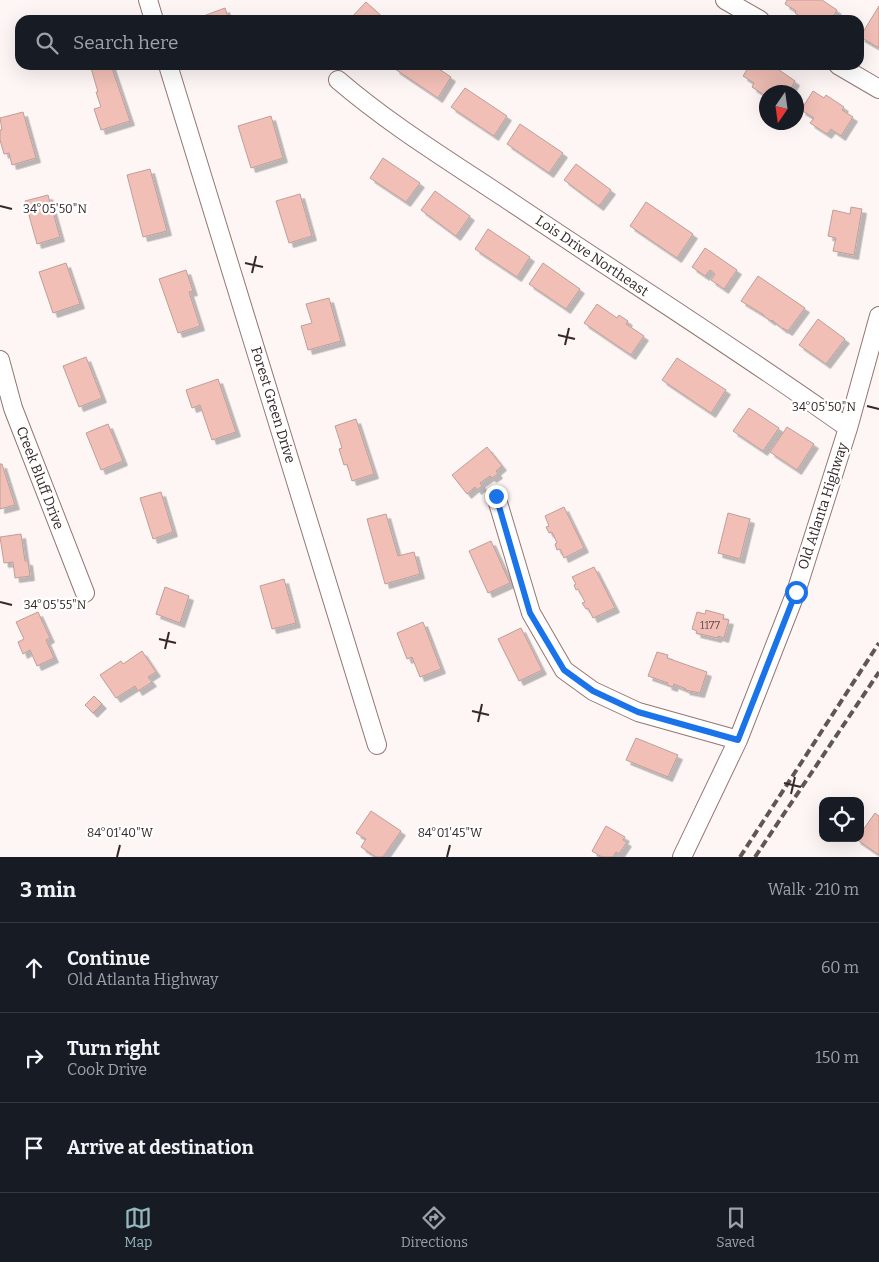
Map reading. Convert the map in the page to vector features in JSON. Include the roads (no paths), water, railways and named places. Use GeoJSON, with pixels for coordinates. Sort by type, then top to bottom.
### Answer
{"type":"FeatureCollection","features":[{"type":"Feature","properties":{"kind":"street"},"geometry":{"type":"LineString","coordinates":[[148,0],[152,15]]}},
{"type":"Feature","properties":{"kind":"street"},"geometry":{"type":"LineString","coordinates":[[725,0],[751,15]]}},
{"type":"Feature","properties":{"kind":"street","name":"Forest Green Drive"},"geometry":{"type":"LineString","coordinates":[[170,70],[377,745]]}},
{"type":"Feature","properties":{"kind":"street"},"geometry":{"type":"LineString","coordinates":[[847,70],[879,89]]}},
{"type":"Feature","properties":{"kind":"street","name":"Lois Drive Northeast"},"geometry":{"type":"LineString","coordinates":[[338,80],[386,118],[630,282],[782,381],[848,428]]}},
{"type":"Feature","properties":{"kind":"street","name":"Old Atlanta Highway"},"geometry":{"type":"LineString","coordinates":[[682,857],[738,740],[796,592],[848,428],[879,316]]}},
{"type":"Feature","properties":{"kind":"street","name":"Creek Bluff Drive"},"geometry":{"type":"LineString","coordinates":[[0,360],[6,410],[85,593]]}},
{"type":"Feature","properties":{"kind":"street"},"geometry":{"type":"LineString","coordinates":[[496,496],[530,613],[564,670],[593,691],[638,712],[738,740]]}},
{"type":"Feature","properties":{"kind":"railway"},"geometry":{"type":"LineString","coordinates":[[740,857],[879,643]]}},
{"type":"Feature","properties":{"kind":"railway"},"geometry":{"type":"LineString","coordinates":[[755,857],[879,672]]}}]}
